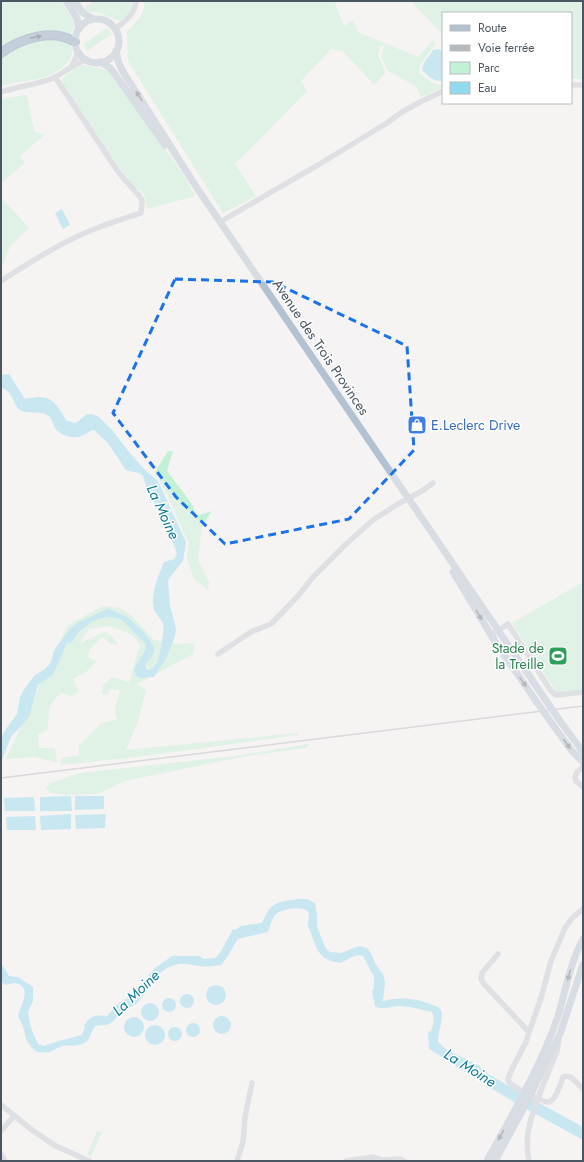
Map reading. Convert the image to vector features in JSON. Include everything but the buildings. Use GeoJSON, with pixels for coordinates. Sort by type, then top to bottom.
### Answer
{"type":"FeatureCollection","features":[{"type":"Feature","properties":{"kind":"highway"},"geometry":{"type":"LineString","coordinates":[[1,53],[14,44],[26,39],[51,35],[62,36],[75,42]]}},
{"type":"Feature","properties":{"kind":"main road"},"geometry":{"type":"LineString","coordinates":[[66,1],[77,18],[79,29]]}},
{"type":"Feature","properties":{"kind":"main road"},"geometry":{"type":"LineString","coordinates":[[74,1],[83,13],[94,19],[106,21],[115,29],[119,40],[116,51],[110,59],[100,62],[91,62],[86,60],[78,51],[75,42],[79,29],[94,19]]}},
{"type":"Feature","properties":{"kind":"main road","name":"Avenue des Trois Provinces"},"geometry":{"type":"LineString","coordinates":[[116,51],[122,70],[197,188],[560,721],[583,752]]}},
{"type":"Feature","properties":{"kind":"main road","name":"Avenue des Trois Provinces"},"geometry":{"type":"LineString","coordinates":[[100,62],[109,67],[114,73],[197,188]]}},
{"type":"Feature","properties":{"kind":"main road","name":"Avenue des Trois Provinces"},"geometry":{"type":"LineString","coordinates":[[424,521],[494,640],[553,725],[572,751],[583,762]]}},
{"type":"Feature","properties":{"kind":"main road"},"geometry":{"type":"LineString","coordinates":[[534,1090],[543,1055],[552,1034],[571,966],[583,939]]}},
{"type":"Feature","properties":{"kind":"main road"},"geometry":{"type":"LineString","coordinates":[[487,1161],[518,1111],[534,1090],[560,1034],[583,964]]}},
{"type":"Feature","properties":{"kind":"main road"},"geometry":{"type":"LineString","coordinates":[[495,1161],[518,1111]]}},
{"type":"Feature","properties":{"kind":"street"},"geometry":{"type":"LineString","coordinates":[[115,29],[131,16],[136,1]]}},
{"type":"Feature","properties":{"kind":"street"},"geometry":{"type":"LineString","coordinates":[[71,67],[78,51]]}},
{"type":"Feature","properties":{"kind":"street"},"geometry":{"type":"LineString","coordinates":[[1,92],[46,81],[86,60]]}},
{"type":"Feature","properties":{"kind":"street"},"geometry":{"type":"LineString","coordinates":[[1,281],[52,249],[97,228],[141,213],[141,198],[119,173],[55,77]]}},
{"type":"Feature","properties":{"kind":"street"},"geometry":{"type":"LineString","coordinates":[[572,85],[583,85]]}},
{"type":"Feature","properties":{"kind":"street"},"geometry":{"type":"LineString","coordinates":[[220,222],[318,165],[387,123],[402,112],[442,91]]}},
{"type":"Feature","properties":{"kind":"street"},"geometry":{"type":"LineString","coordinates":[[218,654],[251,632],[271,624],[298,596],[313,577],[373,520],[433,483]]}},
{"type":"Feature","properties":{"kind":"street"},"geometry":{"type":"LineString","coordinates":[[494,640],[494,633],[508,624],[551,691],[556,695],[583,692]]}},
{"type":"Feature","properties":{"kind":"street"},"geometry":{"type":"LineString","coordinates":[[583,767],[577,772],[575,777],[576,781],[583,787]]}},
{"type":"Feature","properties":{"kind":"street"},"geometry":{"type":"LineString","coordinates":[[583,909],[573,917],[565,928],[551,961],[541,998],[526,1042],[508,1079],[511,1084],[542,1101],[549,1102],[555,1096],[563,1077],[566,1075],[570,1076],[583,1089]]}},
{"type":"Feature","properties":{"kind":"street"},"geometry":{"type":"LineString","coordinates":[[498,954],[482,973],[481,979],[529,1032]]}},
{"type":"Feature","properties":{"kind":"street"},"geometry":{"type":"LineString","coordinates":[[237,1161],[244,1142],[245,1117],[252,1083]]}},
{"type":"Feature","properties":{"kind":"street"},"geometry":{"type":"LineString","coordinates":[[529,1161],[527,1140],[534,1090]]}},
{"type":"Feature","properties":{"kind":"street"},"geometry":{"type":"LineString","coordinates":[[1,1106],[54,1145],[86,1161]]}},
{"type":"Feature","properties":{"kind":"street"},"geometry":{"type":"LineString","coordinates":[[1,1131],[14,1116]]}},
{"type":"Feature","properties":{"kind":"street"},"geometry":{"type":"LineString","coordinates":[[1,1154],[5,1161]]}},
{"type":"Feature","properties":{"kind":"street"},"geometry":{"type":"LineString","coordinates":[[346,1161],[373,1157],[382,1160],[400,1159],[404,1161]]}},
{"type":"Feature","properties":{"kind":"highlighted area"},"geometry":{"type":"Polygon","coordinates":[[[175,279],[273,282],[407,346],[414,450],[349,519],[225,544],[176,497],[113,413],[175,279]]]}},
{"type":"Feature","properties":{"kind":"green space"},"geometry":{"type":"Polygon","coordinates":[[[1,1],[60,1],[74,21],[74,27],[70,35],[54,32],[23,36],[1,48],[1,1]]]}},
{"type":"Feature","properties":{"kind":"green space"},"geometry":{"type":"Polygon","coordinates":[[[78,1],[80,1],[84,8],[92,3],[92,1],[130,1],[133,5],[130,13],[120,21],[97,12],[88,12],[83,9],[78,1]]]}},
{"type":"Feature","properties":{"kind":"green space"},"geometry":{"type":"Polygon","coordinates":[[[144,1],[336,1],[335,3],[344,26],[353,20],[358,32],[418,57],[433,40],[436,43],[420,65],[419,73],[432,83],[442,86],[442,87],[421,97],[416,86],[388,71],[381,57],[384,47],[381,45],[378,54],[385,73],[374,85],[343,51],[331,49],[301,81],[307,91],[235,164],[256,196],[223,213],[128,61],[127,32],[142,14],[144,1]]]}},
{"type":"Feature","properties":{"kind":"green space"},"geometry":{"type":"Polygon","coordinates":[[[411,1],[583,1],[583,79],[572,79],[572,12],[442,12],[442,34],[411,1]]]}},
{"type":"Feature","properties":{"kind":"green space"},"geometry":{"type":"Polygon","coordinates":[[[107,28],[112,34],[87,51],[83,44],[107,28]]]}},
{"type":"Feature","properties":{"kind":"green space"},"geometry":{"type":"Polygon","coordinates":[[[58,39],[67,43],[72,50],[69,61],[64,66],[42,78],[1,86],[1,58],[14,47],[38,40],[58,39]]]}},
{"type":"Feature","properties":{"kind":"green space"},"geometry":{"type":"Polygon","coordinates":[[[83,65],[106,70],[110,74],[185,177],[195,196],[147,209],[144,194],[132,184],[118,166],[63,85],[62,79],[75,68],[83,65]]]}},
{"type":"Feature","properties":{"kind":"green space"},"geometry":{"type":"Polygon","coordinates":[[[27,95],[34,131],[44,135],[20,156],[25,163],[1,183],[1,99],[27,95]]]}},
{"type":"Feature","properties":{"kind":"green space"},"geometry":{"type":"Polygon","coordinates":[[[1,197],[29,228],[10,246],[1,270],[1,197]]]}},
{"type":"Feature","properties":{"kind":"green space"},"geometry":{"type":"Polygon","coordinates":[[[168,451],[173,451],[167,471],[192,504],[197,516],[212,511],[202,526],[198,560],[209,582],[208,590],[194,579],[187,558],[189,544],[164,488],[154,473],[168,451]]]}},
{"type":"Feature","properties":{"kind":"green space","name":"Stade de la Treille"},"geometry":{"type":"Polygon","coordinates":[[[583,582],[583,690],[557,693],[512,623],[583,582]]]}},
{"type":"Feature","properties":{"kind":"green space"},"geometry":{"type":"Polygon","coordinates":[[[103,606],[120,608],[133,617],[154,640],[177,644],[194,644],[193,654],[137,684],[146,690],[138,721],[126,750],[298,733],[298,735],[129,758],[60,765],[62,758],[79,755],[79,746],[101,723],[117,720],[115,709],[120,690],[111,689],[107,695],[102,694],[103,685],[112,677],[129,682],[140,644],[131,634],[109,626],[89,629],[80,643],[105,632],[113,637],[118,645],[111,644],[102,637],[90,649],[87,657],[97,661],[87,671],[73,679],[79,692],[72,696],[61,693],[56,697],[51,705],[48,717],[48,729],[38,735],[39,748],[55,748],[57,762],[34,757],[6,759],[68,625],[103,606]]]}},
{"type":"Feature","properties":{"kind":"green space"},"geometry":{"type":"Polygon","coordinates":[[[309,744],[306,748],[246,756],[125,781],[98,794],[65,795],[52,793],[46,789],[50,783],[80,773],[235,756],[309,744]]]}},
{"type":"Feature","properties":{"kind":"green space"},"geometry":{"type":"Polygon","coordinates":[[[97,1131],[102,1132],[91,1157],[87,1155],[97,1131]]]}},
{"type":"Feature","properties":{"kind":"water"},"geometry":{"type":"Polygon","coordinates":[[[439,49],[442,52],[442,81],[434,80],[422,70],[425,62],[433,50],[439,49]]]}},
{"type":"Feature","properties":{"kind":"water"},"geometry":{"type":"Polygon","coordinates":[[[62,209],[70,225],[63,229],[55,213],[62,209]]]}},
{"type":"Feature","properties":{"kind":"water","name":"La Moine"},"geometry":{"type":"Polygon","coordinates":[[[9,374],[25,399],[44,397],[52,401],[59,408],[67,421],[76,423],[87,414],[92,414],[99,417],[113,431],[145,470],[158,481],[186,542],[183,561],[168,581],[170,606],[176,629],[175,636],[167,657],[154,677],[140,678],[136,676],[134,669],[146,649],[146,644],[122,620],[106,617],[92,621],[78,633],[72,642],[67,643],[53,675],[38,685],[29,717],[11,737],[1,762],[1,738],[17,714],[20,697],[23,691],[34,676],[46,668],[51,662],[54,650],[70,629],[77,623],[107,609],[127,617],[143,631],[154,647],[154,652],[145,666],[146,669],[149,670],[154,667],[158,661],[163,636],[163,623],[156,613],[153,604],[156,582],[164,562],[174,559],[177,554],[147,489],[143,476],[139,473],[126,470],[108,443],[94,430],[79,437],[68,436],[62,434],[55,428],[47,415],[42,413],[27,412],[18,408],[10,393],[1,388],[1,375],[9,374]]]}},
{"type":"Feature","properties":{"kind":"water"},"geometry":{"type":"Polygon","coordinates":[[[71,796],[72,811],[40,811],[40,797],[71,796]]]}},
{"type":"Feature","properties":{"kind":"water"},"geometry":{"type":"Polygon","coordinates":[[[75,796],[104,796],[104,809],[75,810],[75,796]]]}},
{"type":"Feature","properties":{"kind":"water"},"geometry":{"type":"Polygon","coordinates":[[[34,797],[35,811],[5,811],[4,798],[34,797]]]}},
{"type":"Feature","properties":{"kind":"water"},"geometry":{"type":"Polygon","coordinates":[[[71,814],[71,829],[41,830],[40,816],[71,814]]]}},
{"type":"Feature","properties":{"kind":"water"},"geometry":{"type":"Polygon","coordinates":[[[106,814],[105,828],[76,829],[75,815],[106,814]]]}},
{"type":"Feature","properties":{"kind":"water"},"geometry":{"type":"Polygon","coordinates":[[[35,816],[36,830],[7,830],[6,817],[35,816]]]}},
{"type":"Feature","properties":{"kind":"water","name":"La Moine"},"geometry":{"type":"Polygon","coordinates":[[[307,899],[315,903],[317,927],[326,949],[330,952],[341,953],[359,946],[367,948],[376,965],[383,974],[385,983],[383,1001],[412,999],[439,1008],[442,1013],[442,1017],[438,1042],[447,1050],[480,1066],[482,1070],[519,1092],[583,1127],[583,1140],[514,1102],[431,1050],[429,1048],[428,1032],[431,1031],[433,1024],[432,1012],[403,1006],[388,1008],[376,1007],[374,1004],[375,1002],[372,991],[374,988],[374,977],[363,956],[357,955],[340,963],[328,960],[320,954],[315,945],[308,924],[309,913],[306,910],[297,908],[277,913],[272,919],[268,932],[238,939],[221,965],[199,966],[181,964],[168,967],[158,975],[143,997],[136,1004],[120,1014],[111,1023],[94,1027],[87,1041],[78,1045],[62,1046],[50,1052],[37,1052],[32,1048],[26,1039],[23,1026],[18,1016],[25,992],[23,988],[15,983],[6,985],[1,982],[1,963],[9,976],[18,977],[33,987],[33,1001],[28,1012],[31,1028],[38,1044],[44,1046],[82,1035],[86,1022],[97,1016],[107,1016],[119,1003],[134,994],[155,968],[172,956],[200,956],[203,959],[215,958],[220,953],[233,929],[235,930],[241,926],[262,923],[267,912],[277,903],[307,899]]]}},
{"type":"Feature","properties":{"kind":"water"},"geometry":{"type":"Polygon","coordinates":[[[216,985],[223,988],[226,995],[223,1002],[216,1005],[209,1002],[206,995],[209,988],[216,985]]]}},
{"type":"Feature","properties":{"kind":"water"},"geometry":{"type":"Polygon","coordinates":[[[187,994],[192,996],[194,1001],[192,1006],[187,1008],[182,1006],[180,1001],[182,996],[187,994]]]}},
{"type":"Feature","properties":{"kind":"water"},"geometry":{"type":"Polygon","coordinates":[[[169,998],[174,1000],[176,1005],[174,1010],[169,1012],[164,1010],[162,1005],[164,1000],[169,998]]]}},
{"type":"Feature","properties":{"kind":"water"},"geometry":{"type":"Polygon","coordinates":[[[146,1003],[154,1003],[159,1008],[157,1019],[154,1021],[146,1021],[141,1016],[141,1008],[146,1003]]]}},
{"type":"Feature","properties":{"kind":"water"},"geometry":{"type":"Polygon","coordinates":[[[218,1016],[226,1016],[231,1021],[229,1032],[226,1034],[218,1034],[213,1029],[213,1021],[218,1016]]]}},
{"type":"Feature","properties":{"kind":"water"},"geometry":{"type":"Polygon","coordinates":[[[134,1017],[141,1020],[144,1027],[141,1034],[134,1037],[127,1034],[124,1027],[127,1020],[134,1017]]]}},
{"type":"Feature","properties":{"kind":"water"},"geometry":{"type":"Polygon","coordinates":[[[193,1023],[198,1025],[200,1030],[198,1035],[193,1037],[188,1035],[186,1030],[188,1025],[193,1023]]]}},
{"type":"Feature","properties":{"kind":"water"},"geometry":{"type":"Polygon","coordinates":[[[155,1025],[162,1028],[165,1035],[162,1042],[155,1045],[148,1042],[145,1035],[148,1028],[155,1025]]]}},
{"type":"Feature","properties":{"kind":"water"},"geometry":{"type":"Polygon","coordinates":[[[175,1027],[180,1029],[182,1034],[180,1039],[175,1041],[170,1039],[168,1034],[170,1029],[175,1027]]]}},
{"type":"Feature","properties":{"kind":"railway"},"geometry":{"type":"LineString","coordinates":[[1,778],[583,706]]}},
{"type":"Feature","properties":{"kind":"place","name":"E.Leclerc Drive"},"geometry":{"type":"Point","coordinates":[417,425]}},
{"type":"Feature","properties":{"kind":"place","name":"Stade de la Treille"},"geometry":{"type":"Point","coordinates":[558,656]}}]}
